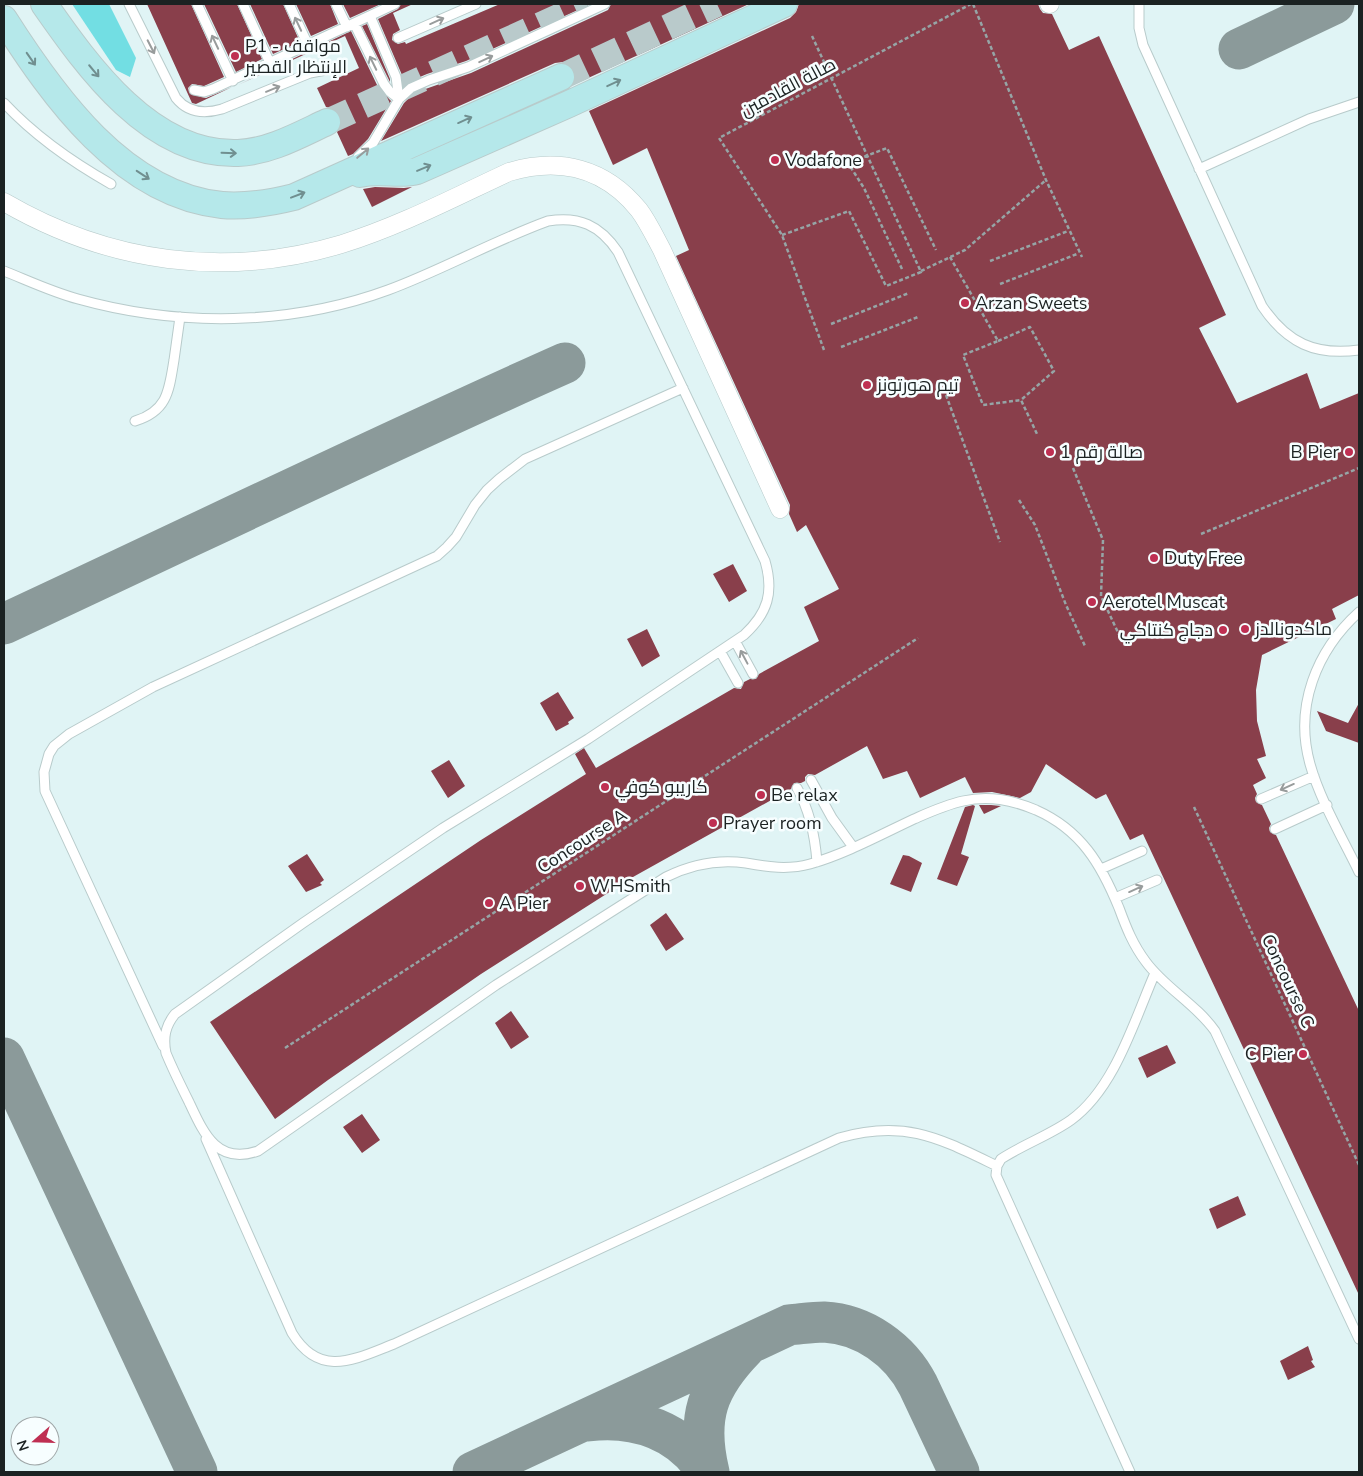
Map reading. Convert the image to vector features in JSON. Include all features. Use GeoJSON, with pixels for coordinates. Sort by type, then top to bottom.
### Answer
{"type":"FeatureCollection","features":[{"type":"Feature","properties":{"kind":"street"},"geometry":{"type":"LineString","coordinates":[[44,4],[82,56],[104,82],[157,129],[176,140],[196,148],[238,153],[260,150],[276,145],[327,122]]}},
{"type":"Feature","properties":{"kind":"street"},"geometry":{"type":"LineString","coordinates":[[325,183],[371,172],[417,172],[784,4]]}},
{"type":"Feature","properties":{"kind":"street"},"geometry":{"type":"LineString","coordinates":[[4,19],[56,94],[87,131],[107,150],[152,181],[176,194],[222,205],[246,206],[294,197],[561,77]]}},
{"type":"Feature","properties":{"kind":"street"},"geometry":{"type":"LineString","coordinates":[[4,202],[66,234],[104,247],[143,256],[182,261],[222,262],[262,260],[342,244],[392,226],[509,172],[527,167],[554,165],[582,170],[599,176],[628,198],[640,212],[662,250],[780,509]]}},
{"type":"Feature","properties":{"kind":"lane"},"geometry":{"type":"LineString","coordinates":[[129,4],[176,98],[185,107],[190,109],[209,112],[222,109],[310,74],[342,67]]}},
{"type":"Feature","properties":{"kind":"lane"},"geometry":{"type":"LineString","coordinates":[[197,4],[233,80]]}},
{"type":"Feature","properties":{"kind":"lane"},"geometry":{"type":"LineString","coordinates":[[243,4],[270,63]]}},
{"type":"Feature","properties":{"kind":"lane"},"geometry":{"type":"LineString","coordinates":[[289,4],[308,45]]}},
{"type":"Feature","properties":{"kind":"lane"},"geometry":{"type":"LineString","coordinates":[[336,4],[384,84],[399,99]]}},
{"type":"Feature","properties":{"kind":"lane"},"geometry":{"type":"LineString","coordinates":[[194,90],[209,91],[370,16],[382,7],[395,4]]}},
{"type":"Feature","properties":{"kind":"lane"},"geometry":{"type":"LineString","coordinates":[[398,38],[476,4]]}},
{"type":"Feature","properties":{"kind":"lane"},"geometry":{"type":"LineString","coordinates":[[325,183],[370,147],[399,99],[406,92],[417,85],[468,67],[605,4]]}},
{"type":"Feature","properties":{"kind":"lane"},"geometry":{"type":"LineString","coordinates":[[1139,4],[1139,28],[1143,45],[1262,306],[1273,322],[1287,336],[1304,345],[1322,351],[1341,352],[1359,350]]}},
{"type":"Feature","properties":{"kind":"lane"},"geometry":{"type":"LineString","coordinates":[[370,16],[396,77],[399,99]]}},
{"type":"Feature","properties":{"kind":"lane"},"geometry":{"type":"LineString","coordinates":[[1199,169],[1301,122],[1359,102]]}},
{"type":"Feature","properties":{"kind":"lane"},"geometry":{"type":"LineString","coordinates":[[4,103],[28,126],[57,149],[111,184]]}},
{"type":"Feature","properties":{"kind":"lane"},"geometry":{"type":"LineString","coordinates":[[4,271],[55,292],[99,305],[137,312],[180,317],[264,317],[289,314],[362,299],[410,282],[548,220],[575,220],[588,224],[600,231],[618,252],[765,561],[769,574],[768,595],[762,614],[754,626],[720,651],[588,739],[443,828],[181,1008],[166,1028],[164,1045],[166,1053]]}},
{"type":"Feature","properties":{"kind":"lane"},"geometry":{"type":"LineString","coordinates":[[135,421],[153,413],[168,394],[180,317]]}},
{"type":"Feature","properties":{"kind":"lane"},"geometry":{"type":"LineString","coordinates":[[682,388],[525,458],[488,490],[475,505],[456,537],[437,556],[153,687],[69,734],[54,746],[46,763],[43,782],[45,791],[202,1131],[292,1333],[304,1349],[312,1355],[332,1362],[352,1360],[394,1344],[839,1138],[890,1129],[922,1134],[937,1138],[997,1166]]}},
{"type":"Feature","properties":{"kind":"lane"},"geometry":{"type":"LineString","coordinates":[[1359,612],[1336,636],[1318,667],[1307,700],[1305,733],[1307,750],[1314,776],[1359,872]]}},
{"type":"Feature","properties":{"kind":"lane"},"geometry":{"type":"LineString","coordinates":[[735,640],[753,674]]}},
{"type":"Feature","properties":{"kind":"lane"},"geometry":{"type":"LineString","coordinates":[[720,651],[738,683]]}},
{"type":"Feature","properties":{"kind":"lane"},"geometry":{"type":"LineString","coordinates":[[1261,799],[1314,776]]}},
{"type":"Feature","properties":{"kind":"lane"},"geometry":{"type":"LineString","coordinates":[[811,780],[832,818],[854,847]]}},
{"type":"Feature","properties":{"kind":"lane"},"geometry":{"type":"LineString","coordinates":[[797,788],[807,809],[812,826],[817,862]]}},
{"type":"Feature","properties":{"kind":"lane"},"geometry":{"type":"LineString","coordinates":[[202,1131],[217,1147],[226,1153],[248,1155],[258,1152],[496,985],[666,877],[681,870],[713,862],[746,863],[766,867],[787,868],[817,862],[938,808],[969,800],[994,798],[1027,806],[1049,816],[1069,829],[1086,846],[1101,869],[1137,949],[1155,973],[1207,1020],[1215,1030],[1359,1339]]}},
{"type":"Feature","properties":{"kind":"lane"},"geometry":{"type":"LineString","coordinates":[[1275,829],[1327,806]]}},
{"type":"Feature","properties":{"kind":"lane"},"geometry":{"type":"LineString","coordinates":[[1101,869],[1142,851]]}},
{"type":"Feature","properties":{"kind":"lane"},"geometry":{"type":"LineString","coordinates":[[1115,898],[1157,880]]}},
{"type":"Feature","properties":{"kind":"lane"},"geometry":{"type":"LineString","coordinates":[[1130,1472],[996,1175],[997,1166],[1001,1159],[1072,1120],[1096,1097],[1114,1069],[1155,973]]}},
{"type":"Feature","properties":{"kind":"path","name":"صالة القادمين"},"geometry":{"type":"LineString","coordinates":[[782,235],[719,138],[972,4],[1046,180],[1082,257]]}},
{"type":"Feature","properties":{"kind":"path"},"geometry":{"type":"LineString","coordinates":[[812,36],[920,271]]}},
{"type":"Feature","properties":{"kind":"path"},"geometry":{"type":"LineString","coordinates":[[832,78],[866,156]]}},
{"type":"Feature","properties":{"kind":"path"},"geometry":{"type":"LineString","coordinates":[[902,269],[864,188],[848,163],[887,148],[936,250]]}},
{"type":"Feature","properties":{"kind":"path"},"geometry":{"type":"LineString","coordinates":[[824,350],[782,235],[849,211],[886,286],[965,250],[1046,180]]}},
{"type":"Feature","properties":{"kind":"path"},"geometry":{"type":"LineString","coordinates":[[990,261],[1068,230]]}},
{"type":"Feature","properties":{"kind":"path"},"geometry":{"type":"LineString","coordinates":[[1000,284],[1077,254]]}},
{"type":"Feature","properties":{"kind":"path"},"geometry":{"type":"LineString","coordinates":[[950,257],[998,340]]}},
{"type":"Feature","properties":{"kind":"path"},"geometry":{"type":"LineString","coordinates":[[832,324],[909,293]]}},
{"type":"Feature","properties":{"kind":"path"},"geometry":{"type":"LineString","coordinates":[[841,347],[918,317]]}},
{"type":"Feature","properties":{"kind":"path"},"geometry":{"type":"LineString","coordinates":[[1030,327],[1054,371],[1021,400],[983,405],[963,355],[998,340],[1030,327]]}},
{"type":"Feature","properties":{"kind":"path"},"geometry":{"type":"LineString","coordinates":[[946,395],[1000,542]]}},
{"type":"Feature","properties":{"kind":"path"},"geometry":{"type":"LineString","coordinates":[[1021,400],[1037,434]]}},
{"type":"Feature","properties":{"kind":"path"},"geometry":{"type":"LineString","coordinates":[[1073,468],[1103,540],[1101,596],[1122,641]]}},
{"type":"Feature","properties":{"kind":"path"},"geometry":{"type":"LineString","coordinates":[[1201,534],[1359,468]]}},
{"type":"Feature","properties":{"kind":"path"},"geometry":{"type":"LineString","coordinates":[[1019,500],[1035,524],[1066,604],[1085,646]]}},
{"type":"Feature","properties":{"kind":"path","name":"Concourse A"},"geometry":{"type":"LineString","coordinates":[[285,1048],[918,638]]}},
{"type":"Feature","properties":{"kind":"path","name":"Concourse C"},"geometry":{"type":"LineString","coordinates":[[1194,807],[1359,1166]]}},
{"type":"Feature","properties":{"kind":"shaded area"},"geometry":{"type":"Polygon","coordinates":[[[72,4],[109,4],[136,58],[130,77],[116,70],[72,4]]]}},
{"type":"Feature","properties":{"kind":"building"},"geometry":{"type":"Polygon","coordinates":[[[147,4],[191,4],[224,77],[204,86],[192,84],[188,88],[190,94],[206,98],[232,87],[196,104],[192,103],[147,4]]]}},
{"type":"Feature","properties":{"kind":"building"},"geometry":{"type":"Polygon","coordinates":[[[204,4],[237,4],[262,59],[236,72],[204,4]]]}},
{"type":"Feature","properties":{"kind":"building"},"geometry":{"type":"Polygon","coordinates":[[[250,4],[283,4],[300,42],[273,54],[250,4]]]}},
{"type":"Feature","properties":{"kind":"building"},"geometry":{"type":"Polygon","coordinates":[[[296,4],[330,4],[338,24],[311,36],[296,4]]]}},
{"type":"Feature","properties":{"kind":"building"},"geometry":{"type":"Polygon","coordinates":[[[343,4],[381,4],[350,18],[343,4]]]}},
{"type":"Feature","properties":{"kind":"building"},"geometry":{"type":"Polygon","coordinates":[[[401,4],[413,4],[393,13],[400,30],[393,34],[392,40],[398,44],[405,42],[406,44],[500,4],[591,4],[466,61],[408,82],[404,86],[402,75],[378,19],[398,9],[401,4]]]}},
{"type":"Feature","properties":{"kind":"building"},"geometry":{"type":"Polygon","coordinates":[[[611,4],[749,4],[573,85],[576,78],[575,71],[570,65],[563,62],[555,63],[381,141],[404,103],[414,93],[471,73],[608,10],[611,4]]]}},
{"type":"Feature","properties":{"kind":"building","name":"صالة رقم 1"},"geometry":{"type":"Polygon","coordinates":[[[799,4],[1038,4],[1043,13],[1052,14],[1069,50],[1099,36],[1226,315],[1199,328],[1237,403],[1307,373],[1320,409],[1359,393],[1359,595],[1332,609],[1336,619],[1262,655],[1256,690],[1257,721],[1266,756],[1257,759],[1266,778],[1253,785],[1257,794],[1256,802],[1262,805],[1271,824],[1270,832],[1276,835],[1359,1011],[1359,1295],[1143,834],[1130,840],[1106,794],[1096,799],[1046,764],[1031,792],[1020,798],[992,792],[973,793],[965,777],[920,798],[907,771],[883,779],[867,746],[815,775],[808,774],[805,777],[805,781],[794,783],[791,789],[633,877],[481,974],[275,1119],[210,1022],[481,840],[586,774],[575,754],[584,748],[596,768],[734,688],[741,689],[744,682],[756,679],[759,674],[819,641],[804,607],[839,589],[806,525],[797,532],[789,514],[790,505],[676,256],[689,250],[647,148],[613,165],[589,111],[790,18],[796,12],[799,4]]]}},
{"type":"Feature","properties":{"kind":"building"},"geometry":{"type":"Polygon","coordinates":[[[367,24],[390,79],[390,82],[362,26],[367,24]]]}},
{"type":"Feature","properties":{"kind":"building"},"geometry":{"type":"Polygon","coordinates":[[[351,31],[378,87],[391,101],[368,139],[353,154],[348,156],[337,132],[342,124],[340,115],[335,109],[326,107],[317,88],[359,68],[345,36],[238,85],[351,31]]]}},
{"type":"Feature","properties":{"kind":"building"},"geometry":{"type":"Polygon","coordinates":[[[375,187],[412,187],[372,207],[363,189],[375,187]]]}},
{"type":"Feature","properties":{"kind":"building"},"geometry":{"type":"Polygon","coordinates":[[[733,564],[747,591],[729,602],[713,574],[733,564]]]}},
{"type":"Feature","properties":{"kind":"building"},"geometry":{"type":"Polygon","coordinates":[[[647,629],[660,656],[642,667],[627,639],[647,629]]]}},
{"type":"Feature","properties":{"kind":"building"},"geometry":{"type":"Polygon","coordinates":[[[558,692],[574,718],[568,722],[569,724],[556,731],[540,703],[558,692]]]}},
{"type":"Feature","properties":{"kind":"building"},"geometry":{"type":"Polygon","coordinates":[[[1359,703],[1359,743],[1326,731],[1317,711],[1348,723],[1359,703]]]}},
{"type":"Feature","properties":{"kind":"building"},"geometry":{"type":"Polygon","coordinates":[[[449,760],[465,786],[448,798],[431,771],[449,760]]]}},
{"type":"Feature","properties":{"kind":"building"},"geometry":{"type":"Polygon","coordinates":[[[979,805],[991,805],[1001,806],[984,814],[979,805]]]}},
{"type":"Feature","properties":{"kind":"building"},"geometry":{"type":"Polygon","coordinates":[[[975,806],[961,854],[969,857],[957,886],[937,879],[965,807],[975,806]]]}},
{"type":"Feature","properties":{"kind":"building"},"geometry":{"type":"Polygon","coordinates":[[[307,854],[324,880],[320,883],[322,885],[306,892],[288,866],[307,854]]]}},
{"type":"Feature","properties":{"kind":"building"},"geometry":{"type":"Polygon","coordinates":[[[903,855],[922,863],[911,892],[890,884],[903,855]]]}},
{"type":"Feature","properties":{"kind":"building"},"geometry":{"type":"Polygon","coordinates":[[[666,913],[684,939],[666,951],[650,925],[666,913]]]}},
{"type":"Feature","properties":{"kind":"building"},"geometry":{"type":"Polygon","coordinates":[[[511,1011],[529,1037],[511,1049],[495,1023],[511,1011]]]}},
{"type":"Feature","properties":{"kind":"building"},"geometry":{"type":"Polygon","coordinates":[[[1167,1045],[1176,1063],[1147,1078],[1138,1058],[1167,1045]]]}},
{"type":"Feature","properties":{"kind":"building"},"geometry":{"type":"Polygon","coordinates":[[[362,1114],[380,1140],[362,1153],[343,1127],[362,1114]]]}},
{"type":"Feature","properties":{"kind":"building"},"geometry":{"type":"Polygon","coordinates":[[[1238,1196],[1246,1215],[1217,1229],[1209,1209],[1238,1196]]]}},
{"type":"Feature","properties":{"kind":"building"},"geometry":{"type":"Polygon","coordinates":[[[1308,1346],[1313,1360],[1311,1361],[1315,1367],[1288,1380],[1280,1361],[1308,1346]]]}},
{"type":"Feature","properties":{"kind":"taxiway"},"geometry":{"type":"LineString","coordinates":[[1239,49],[1334,4]]}},
{"type":"Feature","properties":{"kind":"taxiway"},"geometry":{"type":"LineString","coordinates":[[4,624],[565,363]]}},
{"type":"Feature","properties":{"kind":"taxiway"},"geometry":{"type":"LineString","coordinates":[[4,1058],[197,1472]]}},
{"type":"Feature","properties":{"kind":"taxiway"},"geometry":{"type":"LineString","coordinates":[[473,1472],[789,1325],[824,1322],[839,1324],[867,1334],[891,1350],[901,1361],[918,1385],[959,1472]]}},
{"type":"Feature","properties":{"kind":"taxiway"},"geometry":{"type":"LineString","coordinates":[[709,1472],[704,1435],[708,1404],[713,1390],[722,1376],[745,1348]]}},
{"type":"Feature","properties":{"kind":"taxiway"},"geometry":{"type":"LineString","coordinates":[[588,1421],[623,1421],[656,1429],[671,1436],[684,1446],[707,1472]]}},
{"type":"Feature","properties":{"kind":"tunnel"},"geometry":{"type":"LineString","coordinates":[[327,122],[587,4]]}},
{"type":"Feature","properties":{"kind":"tunnel"},"geometry":{"type":"LineString","coordinates":[[561,77],[717,4]]}},
{"type":"Feature","properties":{"kind":"place","name":"P1 - مواقف الإنتظار القصير"},"geometry":{"type":"Point","coordinates":[235,56]}},
{"type":"Feature","properties":{"kind":"place","name":"Vodafone"},"geometry":{"type":"Point","coordinates":[775,160]}},
{"type":"Feature","properties":{"kind":"place","name":"Arzan Sweets"},"geometry":{"type":"Point","coordinates":[965,303]}},
{"type":"Feature","properties":{"kind":"place","name":"تيم هورتونز"},"geometry":{"type":"Point","coordinates":[867,385]}},
{"type":"Feature","properties":{"kind":"place","name":"صالة رقم 1"},"geometry":{"type":"Point","coordinates":[1050,452]}},
{"type":"Feature","properties":{"kind":"place","name":"B Pier"},"geometry":{"type":"Point","coordinates":[1349,452]}},
{"type":"Feature","properties":{"kind":"place","name":"Duty Free"},"geometry":{"type":"Point","coordinates":[1154,558]}},
{"type":"Feature","properties":{"kind":"place","name":"Aerotel Muscat"},"geometry":{"type":"Point","coordinates":[1092,602]}},
{"type":"Feature","properties":{"kind":"place","name":"ماكدونالدز"},"geometry":{"type":"Point","coordinates":[1245,629]}},
{"type":"Feature","properties":{"kind":"place","name":"دجاج كنتاكي"},"geometry":{"type":"Point","coordinates":[1223,630]}},
{"type":"Feature","properties":{"kind":"place","name":"كاريبو كوفي"},"geometry":{"type":"Point","coordinates":[605,787]}},
{"type":"Feature","properties":{"kind":"place","name":"Be relax"},"geometry":{"type":"Point","coordinates":[761,795]}},
{"type":"Feature","properties":{"kind":"place","name":"Prayer room"},"geometry":{"type":"Point","coordinates":[713,823]}},
{"type":"Feature","properties":{"kind":"place","name":"WHSmith"},"geometry":{"type":"Point","coordinates":[580,886]}},
{"type":"Feature","properties":{"kind":"place","name":"A Pier"},"geometry":{"type":"Point","coordinates":[489,903]}},
{"type":"Feature","properties":{"kind":"place","name":"C Pier"},"geometry":{"type":"Point","coordinates":[1303,1054]}}]}
